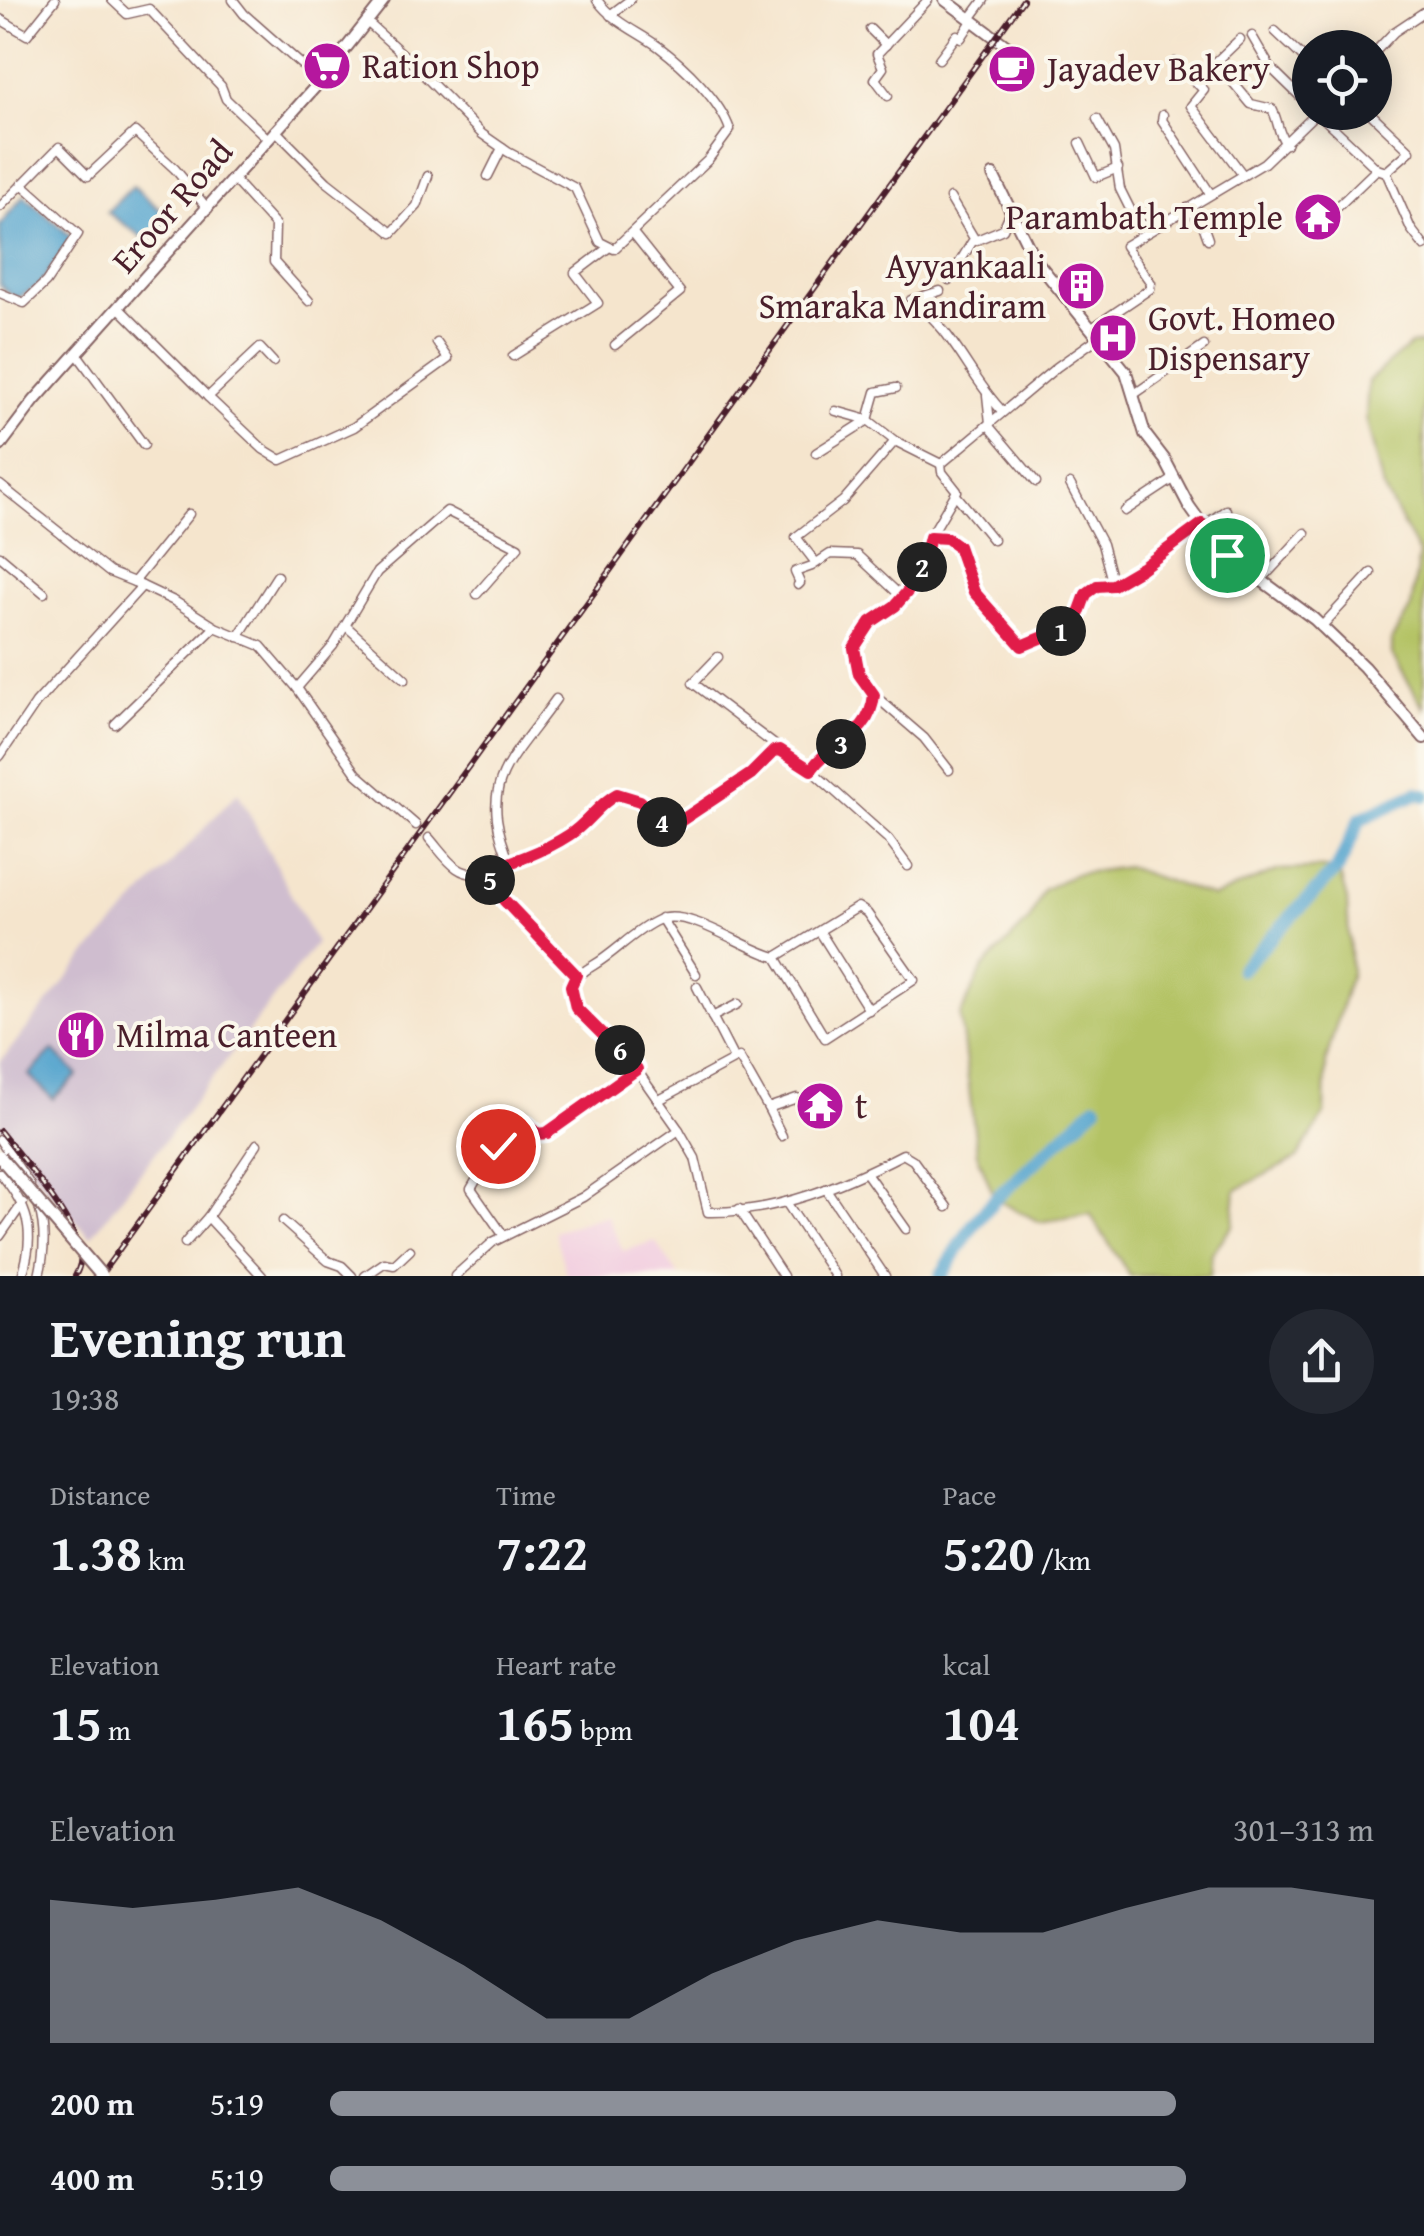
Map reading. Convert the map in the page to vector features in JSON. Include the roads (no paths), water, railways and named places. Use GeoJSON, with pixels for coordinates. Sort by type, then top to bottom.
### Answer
{"type":"FeatureCollection","features":[{"type":"Feature","properties":{"kind":"highway"},"geometry":{"type":"LineString","coordinates":[[0,1157],[102,1276]]}},
{"type":"Feature","properties":{"kind":"main road","name":"Eroor Road"},"geometry":{"type":"LineString","coordinates":[[2,441],[320,80],[384,0]]}},
{"type":"Feature","properties":{"kind":"main road"},"geometry":{"type":"LineString","coordinates":[[945,0],[1016,54]]}},
{"type":"Feature","properties":{"kind":"main road"},"geometry":{"type":"LineString","coordinates":[[994,175],[1034,258],[1126,372],[1145,434],[1202,524],[1227,555],[1321,626],[1374,678],[1424,738]]}},
{"type":"Feature","properties":{"kind":"street"},"geometry":{"type":"LineString","coordinates":[[0,20],[26,35],[55,0]]}},
{"type":"Feature","properties":{"kind":"street"},"geometry":{"type":"LineString","coordinates":[[112,0],[126,14],[148,9],[222,86],[226,99],[392,233],[417,206],[428,176]]}},
{"type":"Feature","properties":{"kind":"street"},"geometry":{"type":"LineString","coordinates":[[234,0],[244,14],[320,80]]}},
{"type":"Feature","properties":{"kind":"street"},"geometry":{"type":"LineString","coordinates":[[512,356],[598,303],[575,273],[608,248],[621,246],[708,160],[726,138],[730,125],[700,86],[662,49],[610,15],[597,0]]}},
{"type":"Feature","properties":{"kind":"street"},"geometry":{"type":"LineString","coordinates":[[610,15],[630,0]]}},
{"type":"Feature","properties":{"kind":"street"},"geometry":{"type":"LineString","coordinates":[[888,96],[875,79],[883,68],[878,54],[928,0]]}},
{"type":"Feature","properties":{"kind":"street"},"geometry":{"type":"LineString","coordinates":[[939,59],[957,35],[961,38],[984,0]]}},
{"type":"Feature","properties":{"kind":"street"},"geometry":{"type":"LineString","coordinates":[[1392,34],[1424,12]]}},
{"type":"Feature","properties":{"kind":"street"},"geometry":{"type":"LineString","coordinates":[[367,22],[470,123],[502,148],[575,188],[600,242],[608,248]]}},
{"type":"Feature","properties":{"kind":"street"},"geometry":{"type":"LineString","coordinates":[[870,29],[886,45]]}},
{"type":"Feature","properties":{"kind":"street"},"geometry":{"type":"LineString","coordinates":[[1274,31],[1292,48]]}},
{"type":"Feature","properties":{"kind":"street"},"geometry":{"type":"LineString","coordinates":[[1252,36],[1270,67],[1292,88]]}},
{"type":"Feature","properties":{"kind":"street"},"geometry":{"type":"LineString","coordinates":[[1240,39],[1216,62],[1252,104],[1272,109],[1278,119],[1277,132],[1286,144]]}},
{"type":"Feature","properties":{"kind":"street"},"geometry":{"type":"LineString","coordinates":[[1175,62],[1204,90],[1191,106],[1243,175]]}},
{"type":"Feature","properties":{"kind":"street"},"geometry":{"type":"LineString","coordinates":[[1163,115],[1162,120],[1210,193]]}},
{"type":"Feature","properties":{"kind":"street"},"geometry":{"type":"LineString","coordinates":[[1098,119],[1114,150],[1120,189],[1133,214],[1149,231]]}},
{"type":"Feature","properties":{"kind":"street"},"geometry":{"type":"LineString","coordinates":[[993,540],[956,495],[956,488],[942,472],[942,464],[1150,289],[1148,278],[1126,246],[1243,175],[1300,130]]}},
{"type":"Feature","properties":{"kind":"street"},"geometry":{"type":"LineString","coordinates":[[1337,130],[1382,170],[1424,246]]}},
{"type":"Feature","properties":{"kind":"street"},"geometry":{"type":"LineString","coordinates":[[1326,218],[1382,170],[1410,152],[1387,130]]}},
{"type":"Feature","properties":{"kind":"street"},"geometry":{"type":"LineString","coordinates":[[0,206],[59,147],[88,176],[136,132],[208,209]]}},
{"type":"Feature","properties":{"kind":"street"},"geometry":{"type":"LineString","coordinates":[[1080,142],[1096,178],[1118,168]]}},
{"type":"Feature","properties":{"kind":"street"},"geometry":{"type":"LineString","coordinates":[[488,176],[502,148]]}},
{"type":"Feature","properties":{"kind":"street"},"geometry":{"type":"LineString","coordinates":[[234,179],[275,226],[274,262],[309,301]]}},
{"type":"Feature","properties":{"kind":"street"},"geometry":{"type":"LineString","coordinates":[[0,293],[24,304],[46,282],[78,234],[22,184]]}},
{"type":"Feature","properties":{"kind":"street"},"geometry":{"type":"LineString","coordinates":[[950,198],[975,240]]}},
{"type":"Feature","properties":{"kind":"street"},"geometry":{"type":"LineString","coordinates":[[1188,208],[1203,225],[1208,239]]}},
{"type":"Feature","properties":{"kind":"street"},"geometry":{"type":"LineString","coordinates":[[948,280],[975,240],[1003,229],[1011,211]]}},
{"type":"Feature","properties":{"kind":"street"},"geometry":{"type":"LineString","coordinates":[[615,345],[680,292],[633,233]]}},
{"type":"Feature","properties":{"kind":"street"},"geometry":{"type":"LineString","coordinates":[[940,292],[911,300],[942,328],[1003,412]]}},
{"type":"Feature","properties":{"kind":"street"},"geometry":{"type":"LineString","coordinates":[[119,308],[263,449],[282,460],[354,427],[448,359],[437,343]]}},
{"type":"Feature","properties":{"kind":"street"},"geometry":{"type":"LineString","coordinates":[[1133,395],[1204,346]]}},
{"type":"Feature","properties":{"kind":"street"},"geometry":{"type":"LineString","coordinates":[[208,397],[260,348],[273,362]]}},
{"type":"Feature","properties":{"kind":"street"},"geometry":{"type":"LineString","coordinates":[[77,354],[144,446]]}},
{"type":"Feature","properties":{"kind":"street"},"geometry":{"type":"LineString","coordinates":[[816,453],[868,420],[876,392],[896,388]]}},
{"type":"Feature","properties":{"kind":"street"},"geometry":{"type":"LineString","coordinates":[[987,395],[989,424],[1036,482]]}},
{"type":"Feature","properties":{"kind":"street"},"geometry":{"type":"LineString","coordinates":[[836,411],[868,420],[895,441],[942,464]]}},
{"type":"Feature","properties":{"kind":"street"},"geometry":{"type":"LineString","coordinates":[[816,564],[796,537],[843,500],[895,441]]}},
{"type":"Feature","properties":{"kind":"street"},"geometry":{"type":"LineString","coordinates":[[1124,511],[1175,478]]}},
{"type":"Feature","properties":{"kind":"street"},"geometry":{"type":"LineString","coordinates":[[1070,484],[1102,544],[1113,585]]}},
{"type":"Feature","properties":{"kind":"street"},"geometry":{"type":"LineString","coordinates":[[0,485],[109,572],[261,646],[297,688],[357,774],[416,825]]}},
{"type":"Feature","properties":{"kind":"street"},"geometry":{"type":"LineString","coordinates":[[949,770],[924,738],[874,695],[859,674],[854,648],[871,622],[902,598],[920,577],[930,537],[956,495]]}},
{"type":"Feature","properties":{"kind":"street"},"geometry":{"type":"LineString","coordinates":[[297,688],[334,646],[376,572],[447,510],[518,548],[477,594]]}},
{"type":"Feature","properties":{"kind":"street"},"geometry":{"type":"LineString","coordinates":[[930,537],[947,538],[958,546],[974,592],[1022,646],[1075,624],[1086,594],[1097,586],[1113,585],[1226,510]]}},
{"type":"Feature","properties":{"kind":"street"},"geometry":{"type":"LineString","coordinates":[[0,756],[36,702],[138,584],[189,514]]}},
{"type":"Feature","properties":{"kind":"street"},"geometry":{"type":"LineString","coordinates":[[1262,579],[1305,533]]}},
{"type":"Feature","properties":{"kind":"street"},"geometry":{"type":"LineString","coordinates":[[798,585],[795,572],[830,554],[856,554],[902,598]]}},
{"type":"Feature","properties":{"kind":"street"},"geometry":{"type":"LineString","coordinates":[[0,556],[44,592]]}},
{"type":"Feature","properties":{"kind":"street"},"geometry":{"type":"LineString","coordinates":[[1321,626],[1371,574]]}},
{"type":"Feature","properties":{"kind":"street"},"geometry":{"type":"LineString","coordinates":[[238,636],[277,576]]}},
{"type":"Feature","properties":{"kind":"street"},"geometry":{"type":"LineString","coordinates":[[115,724],[215,626]]}},
{"type":"Feature","properties":{"kind":"street"},"geometry":{"type":"LineString","coordinates":[[346,626],[405,679]]}},
{"type":"Feature","properties":{"kind":"street"},"geometry":{"type":"LineString","coordinates":[[718,656],[693,683],[811,770],[888,839],[908,866]]}},
{"type":"Feature","properties":{"kind":"street"},"geometry":{"type":"LineString","coordinates":[[811,770],[822,755],[856,736],[873,710],[874,695]]}},
{"type":"Feature","properties":{"kind":"street"},"geometry":{"type":"LineString","coordinates":[[510,863],[495,815],[496,786],[556,699]]}},
{"type":"Feature","properties":{"kind":"street"},"geometry":{"type":"LineString","coordinates":[[430,838],[462,872],[470,875],[532,856],[567,837],[598,806],[617,794],[640,801],[670,828],[780,750]]}},
{"type":"Feature","properties":{"kind":"street"},"geometry":{"type":"LineString","coordinates":[[483,872],[504,900],[576,975]]}},
{"type":"Feature","properties":{"kind":"street"},"geometry":{"type":"LineString","coordinates":[[776,957],[825,1038],[914,980],[858,907],[776,957],[760,954],[711,928],[662,918],[576,975],[571,986],[576,1008],[637,1069],[695,1158],[707,1212],[786,1202],[867,1174],[903,1154],[908,1155],[947,1207]]}},
{"type":"Feature","properties":{"kind":"street"},"geometry":{"type":"LineString","coordinates":[[662,918],[696,974]]}},
{"type":"Feature","properties":{"kind":"street"},"geometry":{"type":"LineString","coordinates":[[820,932],[869,1010]]}},
{"type":"Feature","properties":{"kind":"street"},"geometry":{"type":"LineString","coordinates":[[696,987],[734,1059]]}},
{"type":"Feature","properties":{"kind":"street"},"geometry":{"type":"LineString","coordinates":[[712,1017],[738,1004]]}},
{"type":"Feature","properties":{"kind":"street"},"geometry":{"type":"LineString","coordinates":[[658,1100],[738,1057],[782,1136]]}},
{"type":"Feature","properties":{"kind":"street"},"geometry":{"type":"LineString","coordinates":[[504,1236],[471,1190],[478,1177],[475,1157],[498,1146],[522,1125],[527,1124],[542,1136],[637,1069]]}},
{"type":"Feature","properties":{"kind":"street"},"geometry":{"type":"LineString","coordinates":[[768,1108],[797,1098]]}},
{"type":"Feature","properties":{"kind":"street"},"geometry":{"type":"LineString","coordinates":[[455,1276],[504,1236],[583,1198],[678,1130]]}},
{"type":"Feature","properties":{"kind":"street"},"geometry":{"type":"LineString","coordinates":[[0,1140],[35,1192],[44,1224],[39,1276]]}},
{"type":"Feature","properties":{"kind":"street"},"geometry":{"type":"LineString","coordinates":[[184,1243],[208,1216],[257,1144]]}},
{"type":"Feature","properties":{"kind":"street"},"geometry":{"type":"LineString","coordinates":[[0,1173],[23,1203],[30,1242],[22,1276]]}},
{"type":"Feature","properties":{"kind":"street"},"geometry":{"type":"LineString","coordinates":[[867,1174],[906,1230]]}},
{"type":"Feature","properties":{"kind":"street"},"geometry":{"type":"LineString","coordinates":[[826,1189],[885,1276]]}},
{"type":"Feature","properties":{"kind":"street"},"geometry":{"type":"LineString","coordinates":[[786,1202],[835,1276]]}},
{"type":"Feature","properties":{"kind":"street"},"geometry":{"type":"LineString","coordinates":[[0,1236],[23,1203]]}},
{"type":"Feature","properties":{"kind":"street"},"geometry":{"type":"LineString","coordinates":[[739,1209],[783,1276]]}},
{"type":"Feature","properties":{"kind":"street"},"geometry":{"type":"LineString","coordinates":[[208,1216],[262,1276]]}},
{"type":"Feature","properties":{"kind":"street"},"geometry":{"type":"LineString","coordinates":[[283,1221],[328,1262],[342,1266],[352,1276]]}},
{"type":"Feature","properties":{"kind":"street"},"geometry":{"type":"LineString","coordinates":[[30,1242],[44,1240]]}},
{"type":"Feature","properties":{"kind":"street"},"geometry":{"type":"LineString","coordinates":[[365,1276],[384,1262],[394,1265],[410,1250]]}},
{"type":"Feature","properties":{"kind":"water"},"geometry":{"type":"Polygon","coordinates":[[[133,186],[169,217],[148,241],[107,212],[133,186]]]}},
{"type":"Feature","properties":{"kind":"water"},"geometry":{"type":"Polygon","coordinates":[[[24,195],[73,238],[39,286],[16,299],[0,285],[0,225],[24,195]]]}},
{"type":"Feature","properties":{"kind":"water"},"geometry":{"type":"Polygon","coordinates":[[[53,1050],[78,1075],[53,1099],[29,1075],[53,1050]]]}},
{"type":"Feature","properties":{"kind":"waterway"},"geometry":{"type":"LineString","coordinates":[[1241,969],[1338,868],[1360,819],[1417,793],[1424,795]]}},
{"type":"Feature","properties":{"kind":"waterway"},"geometry":{"type":"LineString","coordinates":[[941,1276],[973,1225],[995,1199],[1096,1106]]}},
{"type":"Feature","properties":{"kind":"railway"},"geometry":{"type":"LineString","coordinates":[[100,1276],[1023,0]]}},
{"type":"Feature","properties":{"kind":"railway"},"geometry":{"type":"LineString","coordinates":[[0,1131],[46,1190],[76,1239],[81,1256],[75,1276]]}},
{"type":"Feature","properties":{"kind":"place","name":"Ration Shop"},"geometry":{"type":"Point","coordinates":[327,66]}},
{"type":"Feature","properties":{"kind":"place","name":"Jayadev Bakery"},"geometry":{"type":"Point","coordinates":[1012,69]}},
{"type":"Feature","properties":{"kind":"place","name":"Parambath Temple"},"geometry":{"type":"Point","coordinates":[1318,217]}},
{"type":"Feature","properties":{"kind":"place","name":"Ayyankaali Smaraka Mandiram"},"geometry":{"type":"Point","coordinates":[1081,286]}},
{"type":"Feature","properties":{"kind":"place","name":"Govt. Homeo Dispensary"},"geometry":{"type":"Point","coordinates":[1113,338]}},
{"type":"Feature","properties":{"kind":"place","name":"Milma Canteen"},"geometry":{"type":"Point","coordinates":[81,1035]}},
{"type":"Feature","properties":{"kind":"place","name":"t"},"geometry":{"type":"Point","coordinates":[820,1106]}}]}
